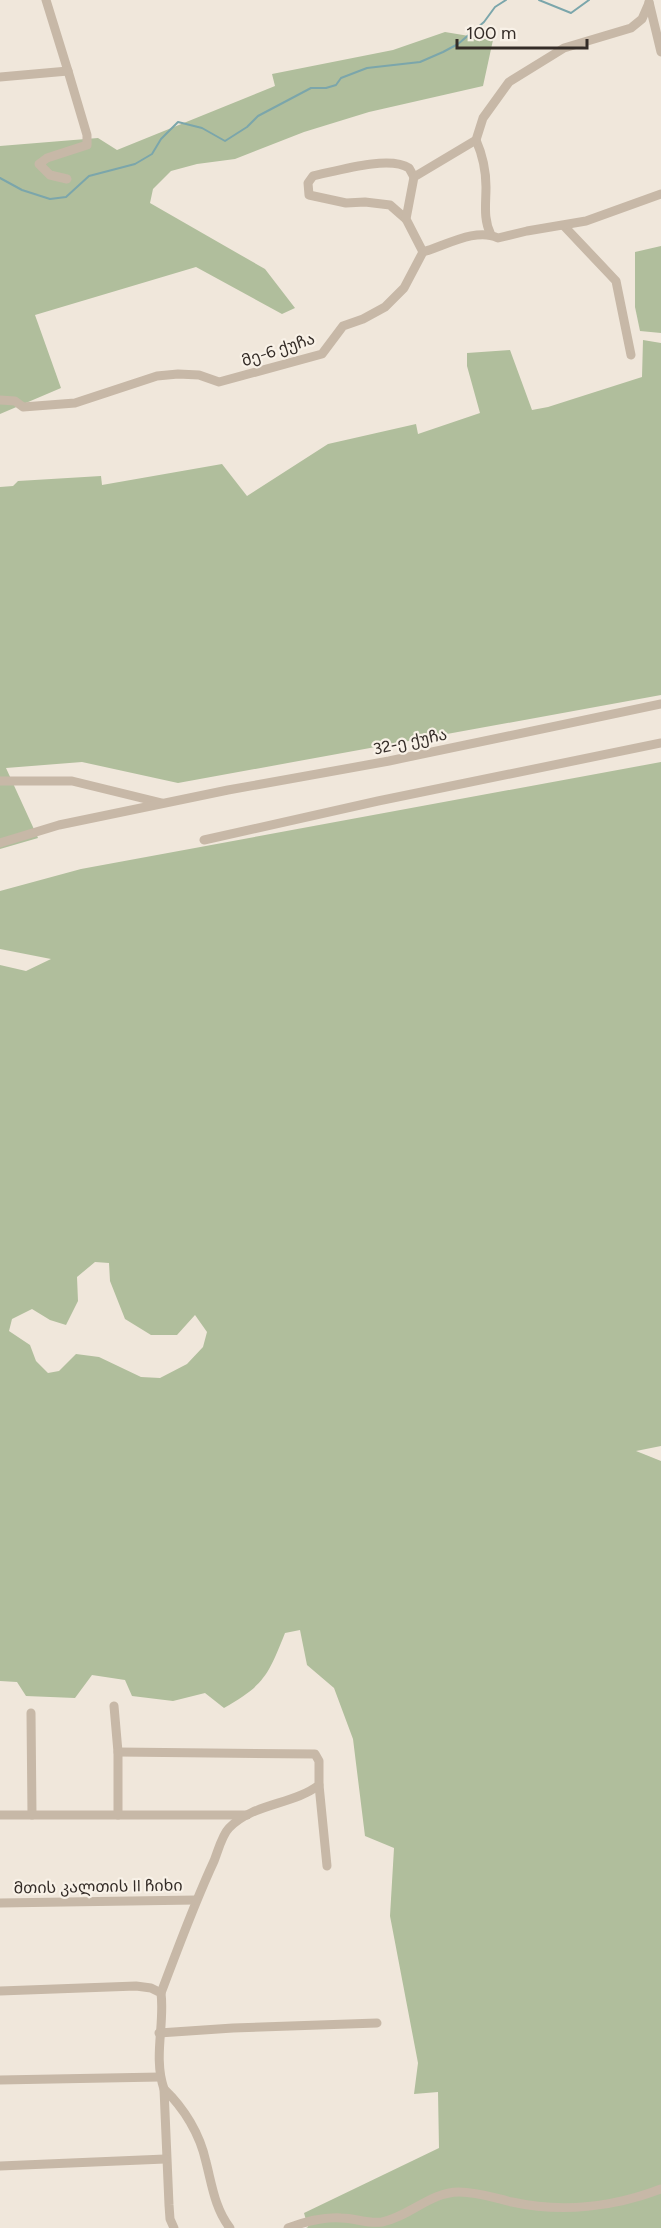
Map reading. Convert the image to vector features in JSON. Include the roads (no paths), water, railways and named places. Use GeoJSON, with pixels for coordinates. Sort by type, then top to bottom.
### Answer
{"type":"FeatureCollection","features":[{"type":"Feature","properties":{"kind":"street"},"geometry":{"type":"LineString","coordinates":[[46,0],[87,135],[87,145],[47,158],[39,164],[50,175],[67,179]]}},
{"type":"Feature","properties":{"kind":"street"},"geometry":{"type":"LineString","coordinates":[[649,2],[661,52]]}},
{"type":"Feature","properties":{"kind":"street"},"geometry":{"type":"LineString","coordinates":[[414,177],[476,140],[483,118],[509,82],[564,48],[631,28],[642,19],[649,2]]}},
{"type":"Feature","properties":{"kind":"street"},"geometry":{"type":"LineString","coordinates":[[0,76],[68,71]]}},
{"type":"Feature","properties":{"kind":"street"},"geometry":{"type":"LineString","coordinates":[[476,140],[484,158],[485,223],[491,235]]}},
{"type":"Feature","properties":{"kind":"street"},"geometry":{"type":"LineString","coordinates":[[406,219],[414,177],[409,168],[396,162],[373,164],[313,176],[308,183],[309,195],[346,203],[365,202],[390,205],[406,219],[423,252],[443,247],[466,237],[491,235],[498,238],[586,221],[661,194]]}},
{"type":"Feature","properties":{"kind":"street"},"geometry":{"type":"LineString","coordinates":[[564,226],[616,281],[631,355]]}},
{"type":"Feature","properties":{"kind":"street","name":"მე-6 ქუჩა"},"geometry":{"type":"LineString","coordinates":[[0,400],[15,401],[23,406],[75,403],[157,376],[199,375],[219,382],[322,354],[343,326],[363,319],[385,307],[398,295],[423,252]]}},
{"type":"Feature","properties":{"kind":"street","name":"32-ე ქუჩა"},"geometry":{"type":"LineString","coordinates":[[0,843],[59,825],[228,790],[389,761],[661,704]]}},
{"type":"Feature","properties":{"kind":"street"},"geometry":{"type":"LineString","coordinates":[[204,840],[378,801],[661,743]]}},
{"type":"Feature","properties":{"kind":"street"},"geometry":{"type":"LineString","coordinates":[[0,781],[72,782],[164,804]]}},
{"type":"Feature","properties":{"kind":"street"},"geometry":{"type":"LineString","coordinates":[[114,1706],[118,1752],[118,1815]]}},
{"type":"Feature","properties":{"kind":"street"},"geometry":{"type":"LineString","coordinates":[[31,1713],[32,1815]]}},
{"type":"Feature","properties":{"kind":"street"},"geometry":{"type":"LineString","coordinates":[[118,1752],[315,1754],[319,1761],[319,1785],[327,1866]]}},
{"type":"Feature","properties":{"kind":"street"},"geometry":{"type":"LineString","coordinates":[[174,2228],[170,2219],[165,2159],[164,2089],[160,2077],[159,2033],[163,2012],[161,1993],[196,1900],[228,1828],[248,1815],[275,1803],[309,1793],[319,1785]]}},
{"type":"Feature","properties":{"kind":"street"},"geometry":{"type":"LineString","coordinates":[[0,1815],[248,1815]]}},
{"type":"Feature","properties":{"kind":"street","name":"მთის კალთის II ჩიხი"},"geometry":{"type":"LineString","coordinates":[[0,1903],[196,1900]]}},
{"type":"Feature","properties":{"kind":"street"},"geometry":{"type":"LineString","coordinates":[[0,1991],[135,1986],[151,1988],[161,1993]]}},
{"type":"Feature","properties":{"kind":"street"},"geometry":{"type":"LineString","coordinates":[[159,2033],[377,2023]]}},
{"type":"Feature","properties":{"kind":"street"},"geometry":{"type":"LineString","coordinates":[[0,2080],[160,2077]]}},
{"type":"Feature","properties":{"kind":"street"},"geometry":{"type":"LineString","coordinates":[[164,2089],[176,2100],[191,2122],[206,2161],[214,2198],[230,2228]]}},
{"type":"Feature","properties":{"kind":"street"},"geometry":{"type":"LineString","coordinates":[[0,2166],[165,2159]]}},
{"type":"Feature","properties":{"kind":"street"},"geometry":{"type":"LineString","coordinates":[[288,2228],[317,2219],[341,2218],[382,2222],[437,2196],[456,2192],[485,2194],[512,2202],[545,2207],[579,2207],[614,2204],[661,2189]]}},
{"type":"Feature","properties":{"kind":"waterway"},"geometry":{"type":"LineString","coordinates":[[0,178],[22,190],[50,199],[66,197],[89,176],[135,164],[152,154],[161,139],[178,122],[202,128],[225,141],[247,127],[258,116],[311,88],[336,85],[341,78],[367,68],[420,62],[443,52],[458,44],[484,22],[495,7],[506,0]]}},
{"type":"Feature","properties":{"kind":"waterway"},"geometry":{"type":"LineString","coordinates":[[539,0],[571,13],[589,0]]}}]}
